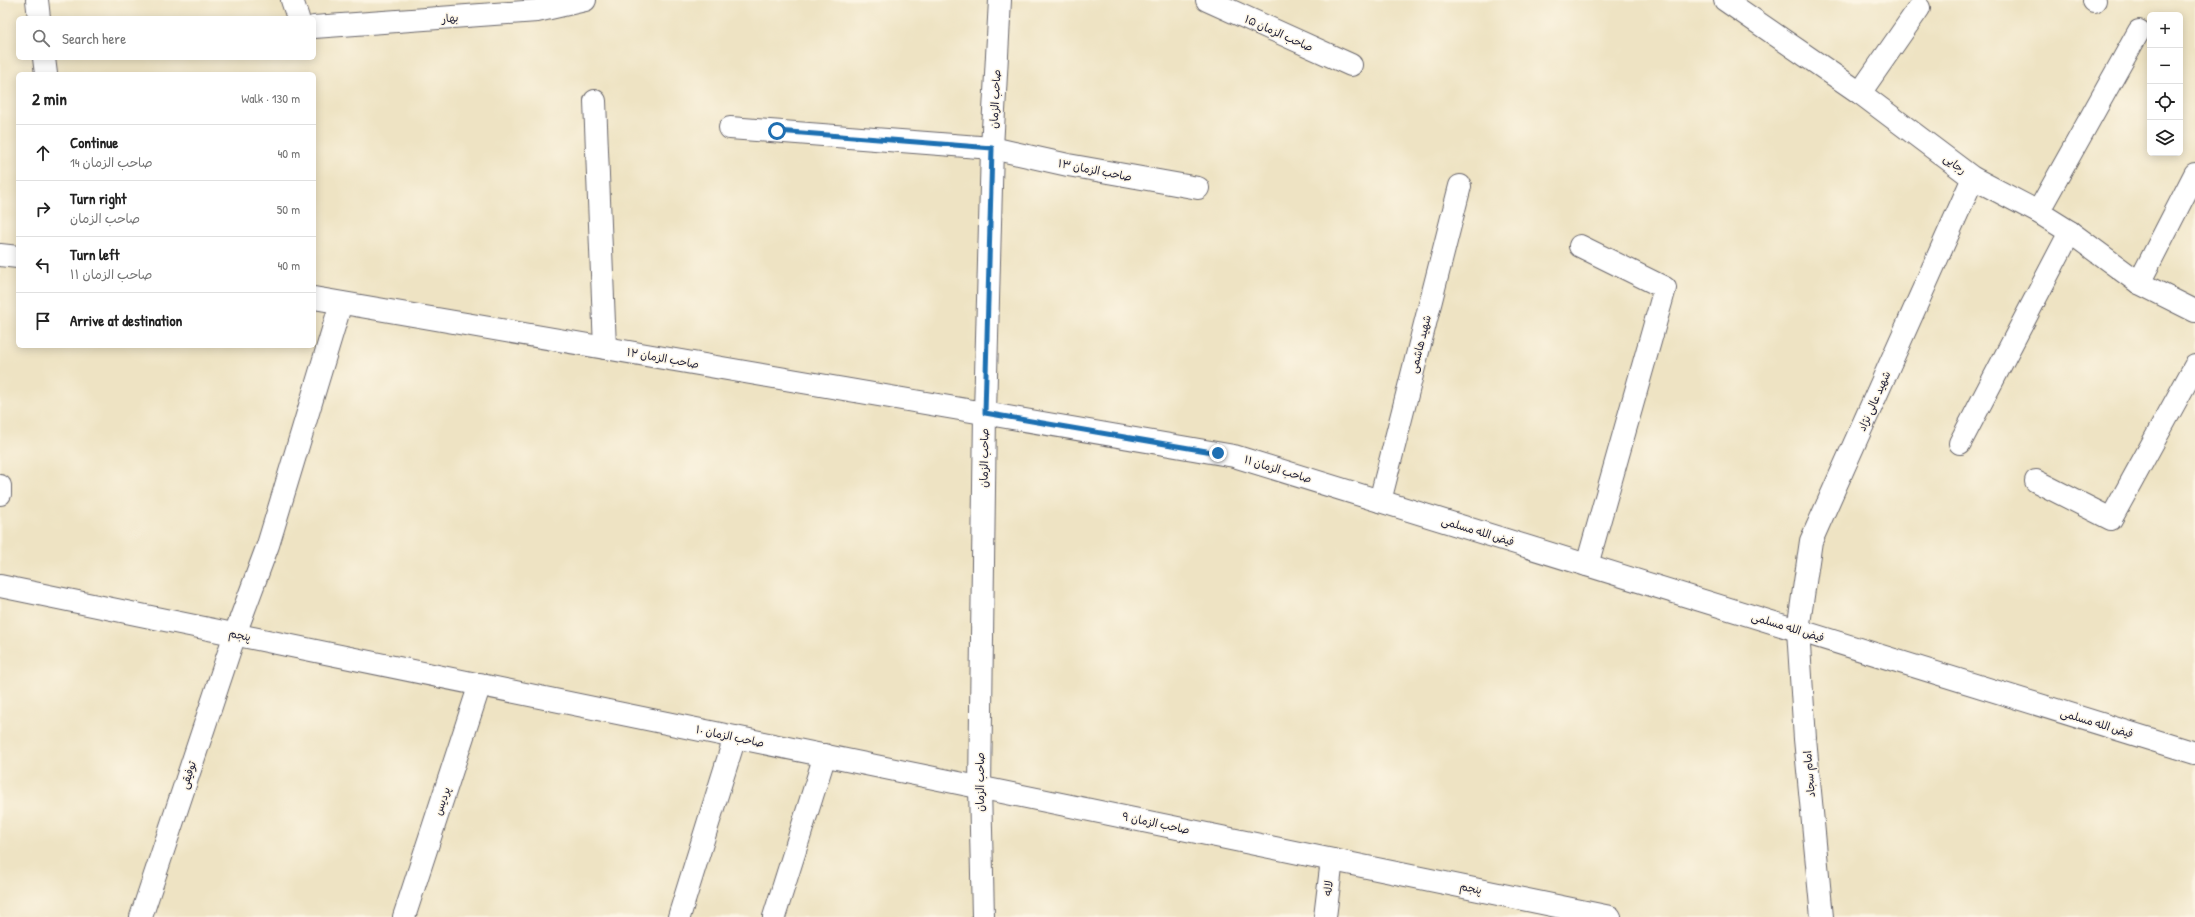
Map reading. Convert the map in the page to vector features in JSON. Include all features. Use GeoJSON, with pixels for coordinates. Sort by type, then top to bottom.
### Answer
{"type":"FeatureCollection","features":[{"type":"Feature","properties":{"kind":"street"},"geometry":{"type":"LineString","coordinates":[[36,0],[39,16]]}},
{"type":"Feature","properties":{"kind":"street"},"geometry":{"type":"LineString","coordinates":[[292,0],[297,16]]}},
{"type":"Feature","properties":{"kind":"street","name":"بهار"},"geometry":{"type":"LineString","coordinates":[[316,27],[537,11],[585,0]]}},
{"type":"Feature","properties":{"kind":"street","name":"صاحب الزمان"},"geometry":{"type":"LineString","coordinates":[[983,917],[980,787],[985,413],[992,148],[1000,0]]}},
{"type":"Feature","properties":{"kind":"street","name":"صاحب الزمان ۱۵"},"geometry":{"type":"LineString","coordinates":[[1207,0],[1351,65]]}},
{"type":"Feature","properties":{"kind":"street","name":"رجایی"},"geometry":{"type":"LineString","coordinates":[[1725,0],[1860,92],[1973,178],[2038,212],[2070,232],[2139,283],[2195,311]]}},
{"type":"Feature","properties":{"kind":"street"},"geometry":{"type":"LineString","coordinates":[[1860,92],[1919,8]]}},
{"type":"Feature","properties":{"kind":"street"},"geometry":{"type":"LineString","coordinates":[[2038,212],[2139,31]]}},
{"type":"Feature","properties":{"kind":"street"},"geometry":{"type":"LineString","coordinates":[[44,60],[46,72]]}},
{"type":"Feature","properties":{"kind":"street"},"geometry":{"type":"LineString","coordinates":[[595,101],[605,348]]}},
{"type":"Feature","properties":{"kind":"street","name":"صاحب الزمان ۱۳"},"geometry":{"type":"LineString","coordinates":[[730,128],[992,148],[1068,165],[1198,188]]}},
{"type":"Feature","properties":{"kind":"street"},"geometry":{"type":"LineString","coordinates":[[2139,283],[2195,174]]}},
{"type":"Feature","properties":{"kind":"street","name":"شهید عالی نژاد"},"geometry":{"type":"LineString","coordinates":[[1798,630],[1811,541],[1973,178]]}},
{"type":"Feature","properties":{"kind":"street","name":"شهید هاشمی"},"geometry":{"type":"LineString","coordinates":[[1380,501],[1460,186]]}},
{"type":"Feature","properties":{"kind":"street"},"geometry":{"type":"LineString","coordinates":[[1960,443],[2070,232]]}},
{"type":"Feature","properties":{"kind":"street"},"geometry":{"type":"LineString","coordinates":[[1580,246],[1665,288],[1587,565]]}},
{"type":"Feature","properties":{"kind":"street"},"geometry":{"type":"LineString","coordinates":[[0,255],[16,257]]}},
{"type":"Feature","properties":{"kind":"street","name":"صاحب الزمان ۱۲"},"geometry":{"type":"LineString","coordinates":[[316,298],[985,413]]}},
{"type":"Feature","properties":{"kind":"street","name":"توفیقی"},"geometry":{"type":"LineString","coordinates":[[141,917],[235,634],[268,545],[341,302]]}},
{"type":"Feature","properties":{"kind":"street"},"geometry":{"type":"LineString","coordinates":[[2036,481],[2111,519],[2195,366]]}},
{"type":"Feature","properties":{"kind":"street","name":"صاحب الزمان ۱۱"},"geometry":{"type":"LineString","coordinates":[[985,413],[1234,456],[1380,501]]}},
{"type":"Feature","properties":{"kind":"street"},"geometry":{"type":"LineString","coordinates":[[0,486],[0,494]]}},
{"type":"Feature","properties":{"kind":"street","name":"فیض الله مسلمی"},"geometry":{"type":"LineString","coordinates":[[1380,501],[2195,753]]}},
{"type":"Feature","properties":{"kind":"street","name":"پنجم"},"geometry":{"type":"LineString","coordinates":[[0,586],[480,684]]}},
{"type":"Feature","properties":{"kind":"street","name":"امام سجاد"},"geometry":{"type":"LineString","coordinates":[[1798,630],[1805,739],[1822,917]]}},
{"type":"Feature","properties":{"kind":"street","name":"صاحب الزمان ۱۰"},"geometry":{"type":"LineString","coordinates":[[480,684],[980,787]]}},
{"type":"Feature","properties":{"kind":"street","name":"پردیس"},"geometry":{"type":"LineString","coordinates":[[404,917],[480,684]]}},
{"type":"Feature","properties":{"kind":"street"},"geometry":{"type":"LineString","coordinates":[[679,917],[736,737]]}},
{"type":"Feature","properties":{"kind":"street"},"geometry":{"type":"LineString","coordinates":[[774,917],[824,755]]}},
{"type":"Feature","properties":{"kind":"street","name":"صاحب الزمان ۹"},"geometry":{"type":"LineString","coordinates":[[980,787],[1332,860]]}},
{"type":"Feature","properties":{"kind":"street","name":"پنجم"},"geometry":{"type":"LineString","coordinates":[[1332,860],[1598,916]]}},
{"type":"Feature","properties":{"kind":"street","name":"لاله"},"geometry":{"type":"LineString","coordinates":[[1325,917],[1332,860]]}},
{"type":"Feature","properties":{"kind":"route"},"geometry":{"type":"LineString","coordinates":[[777,131],[992,148],[985,413],[1218,453]]}}]}
